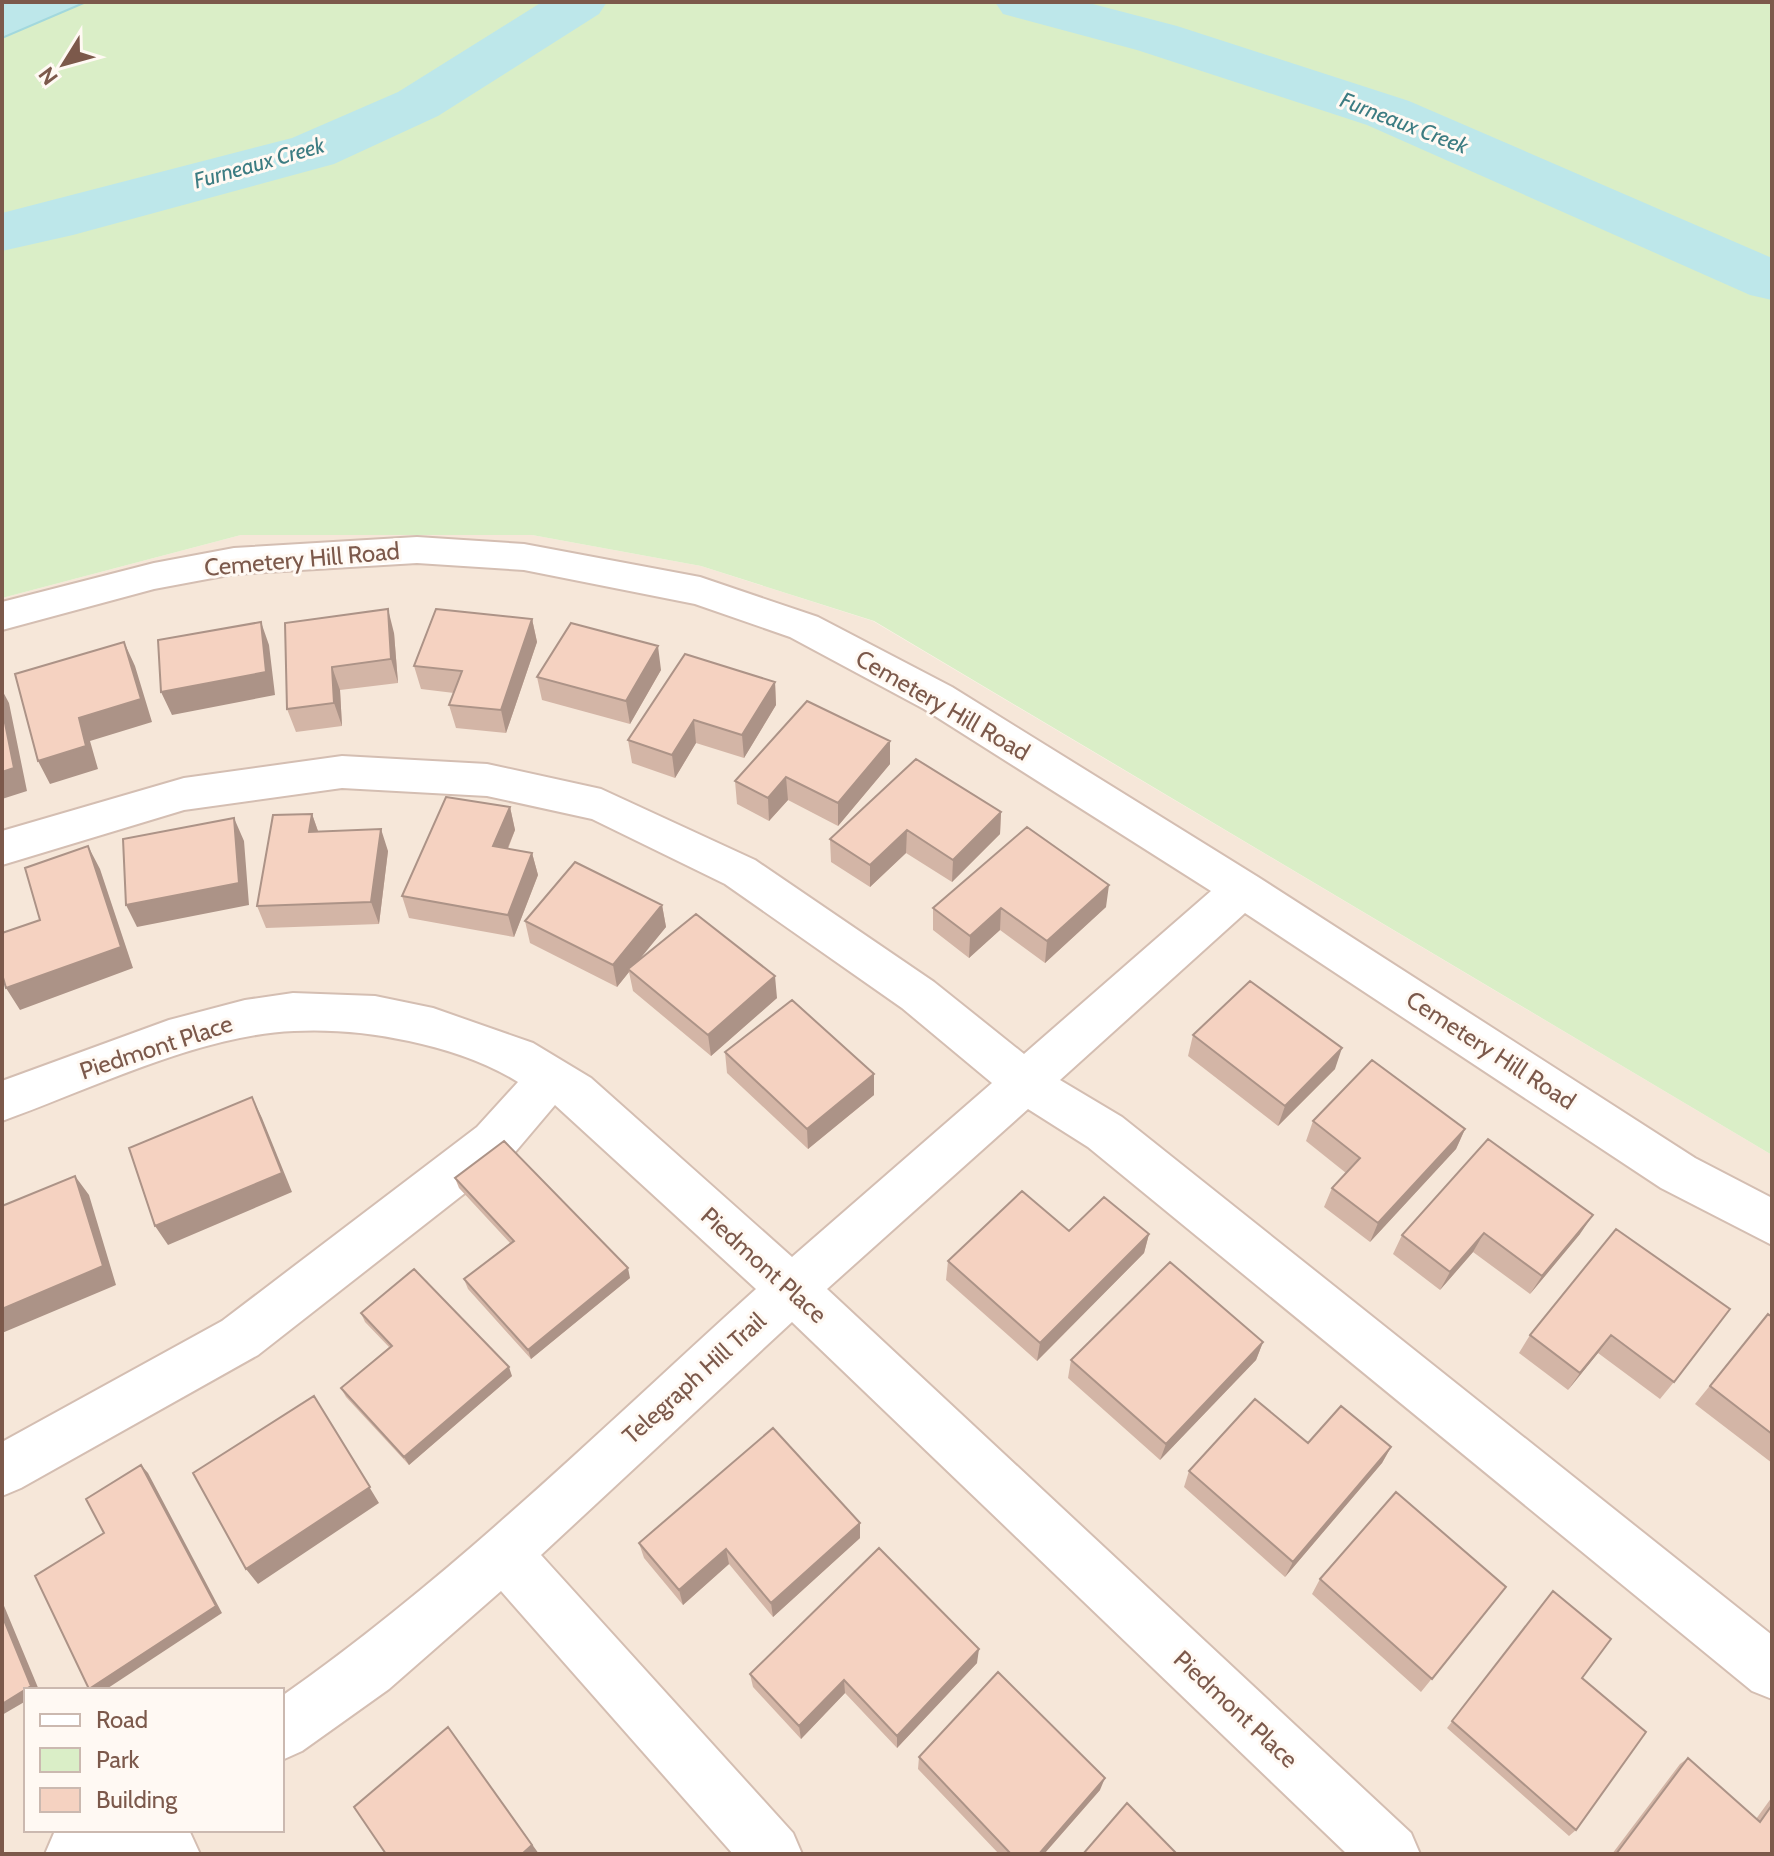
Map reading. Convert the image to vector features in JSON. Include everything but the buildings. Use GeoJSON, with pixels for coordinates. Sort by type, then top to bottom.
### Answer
{"type":"FeatureCollection","features":[{"type":"Feature","properties":{"kind":"street","name":"Cemetery Hill Road"},"geometry":{"type":"LineString","coordinates":[[2,616],[154,576],[234,561],[417,550],[524,557],[700,591],[804,627],[938,698],[1243,889],[1678,1173],[1772,1223]]}},
{"type":"Feature","properties":{"kind":"street"},"geometry":{"type":"LineString","coordinates":[[2,848],[184,794],[342,772],[487,780],[601,805],[740,872],[918,995],[1026,1083],[1105,1132],[1772,1671]]}},
{"type":"Feature","properties":{"kind":"street","name":"Telegraph Hill Trail"},"geometry":{"type":"LineString","coordinates":[[284,1730],[369,1669],[503,1553],[792,1289],[1243,889]]}},
{"type":"Feature","properties":{"kind":"street","name":"Piedmont Place"},"geometry":{"type":"LineString","coordinates":[[2,1101],[169,1039],[245,1019],[293,1012],[375,1015],[433,1027],[517,1057],[574,1092],[792,1289],[1390,1854]]}},
{"type":"Feature","properties":{"kind":"street"},"geometry":{"type":"LineString","coordinates":[[2,1470],[240,1338],[494,1142],[550,1078]]}},
{"type":"Feature","properties":{"kind":"street"},"geometry":{"type":"LineString","coordinates":[[503,1553],[772,1854]]}},
{"type":"Feature","properties":{"kind":"street"},"geometry":{"type":"LineString","coordinates":[[75,1854],[121,1832]]}},
{"type":"Feature","properties":{"kind":"street"},"geometry":{"type":"LineString","coordinates":[[154,1832],[170,1854]]}},
{"type":"Feature","properties":{"kind":"shaded area"},"geometry":{"type":"Polygon","coordinates":[[[241,535],[532,535],[701,566],[873,621],[1772,1155],[1772,1854],[2,1854],[2,598],[241,535]]]}},
{"type":"Feature","properties":{"kind":"green space"},"geometry":{"type":"Polygon","coordinates":[[[2,2],[1772,2],[1772,1155],[874,621],[701,566],[532,535],[241,535],[2,598],[2,2]]]}},
{"type":"Feature","properties":{"kind":"water"},"geometry":{"type":"Polygon","coordinates":[[[2,2],[86,2],[2,38],[2,2]]]}},
{"type":"Feature","properties":{"kind":"waterway","name":"Furneaux Creek"},"geometry":{"type":"LineString","coordinates":[[2,232],[51,222],[313,151],[418,104],[580,2]]}},
{"type":"Feature","properties":{"kind":"waterway","name":"Furneaux Creek"},"geometry":{"type":"LineString","coordinates":[[1022,2],[1157,38],[1388,113],[1772,281]]}}]}
